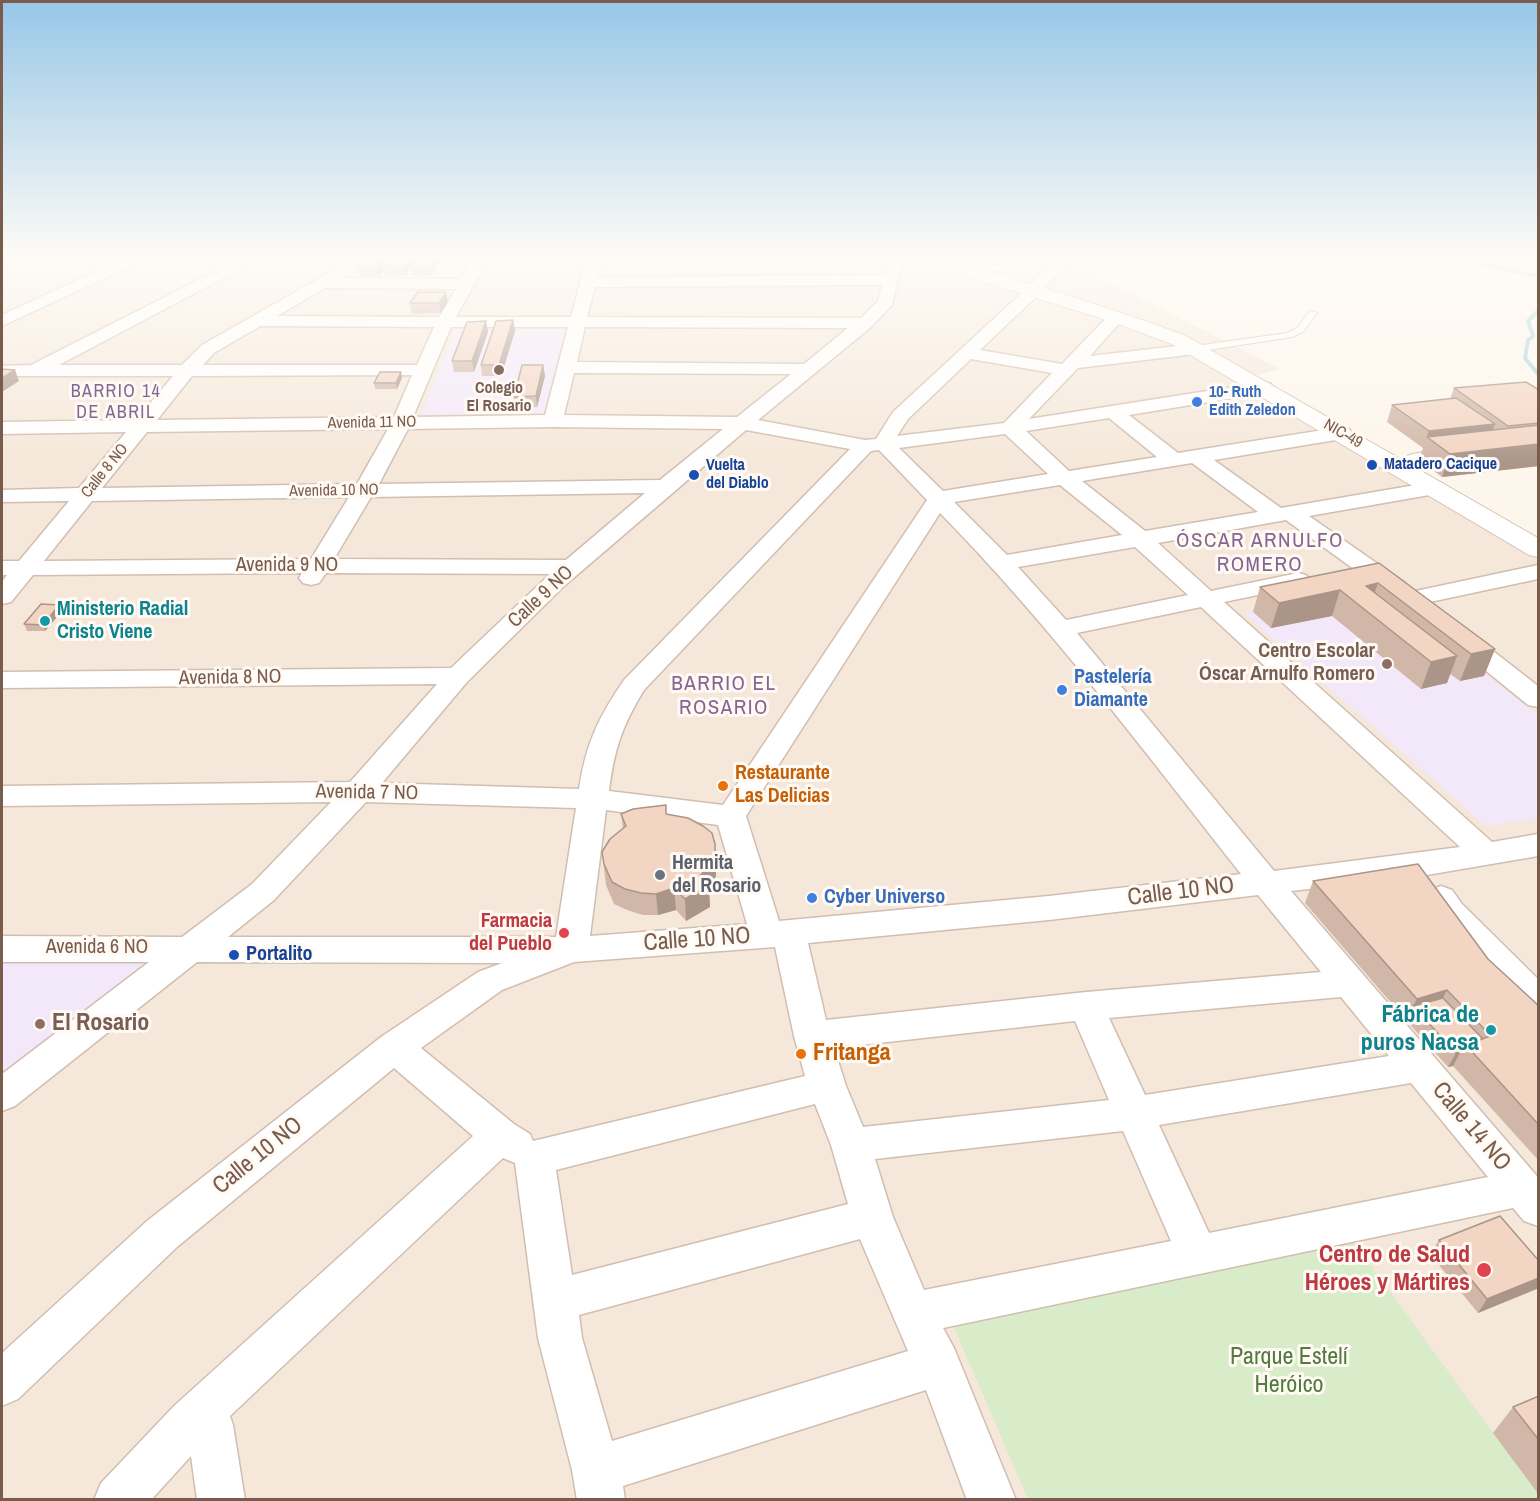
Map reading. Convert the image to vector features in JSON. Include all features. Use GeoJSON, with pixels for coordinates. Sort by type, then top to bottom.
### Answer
{"type":"FeatureCollection","features":[{"type":"Feature","properties":{"kind":"street"},"geometry":{"type":"LineString","coordinates":[[35,371],[120,327]]}},
{"type":"Feature","properties":{"kind":"street","name":"Calle 8 NO"},"geometry":{"type":"LineString","coordinates":[[9,580],[86,495],[208,348],[243,327]]}},
{"type":"Feature","properties":{"kind":"street"},"geometry":{"type":"LineString","coordinates":[[314,573],[364,491],[401,423],[442,327]]}},
{"type":"Feature","properties":{"kind":"street"},"geometry":{"type":"LineString","coordinates":[[553,421],[576,327]]}},
{"type":"Feature","properties":{"kind":"street","name":"Calle 9 NO"},"geometry":{"type":"LineString","coordinates":[[2,1095],[263,892],[358,792],[458,676],[564,575],[806,369],[860,327]]}},
{"type":"Feature","properties":{"kind":"street"},"geometry":{"type":"LineString","coordinates":[[192,948],[571,950],[598,760],[611,721],[633,686],[874,445],[900,416],[995,327]]}},
{"type":"Feature","properties":{"kind":"street"},"geometry":{"type":"LineString","coordinates":[[1107,327],[1011,428],[1066,479],[1140,539],[1485,853]]}},
{"type":"Feature","properties":{"kind":"street","name":"NIC-49"},"geometry":{"type":"LineString","coordinates":[[1144,327],[1179,340],[1539,549]]}},
{"type":"Feature","properties":{"kind":"street"},"geometry":{"type":"LineString","coordinates":[[967,353],[1068,367],[1195,349]]}},
{"type":"Feature","properties":{"kind":"street"},"geometry":{"type":"LineString","coordinates":[[566,367],[806,369]]}},
{"type":"Feature","properties":{"kind":"street"},"geometry":{"type":"LineString","coordinates":[[2,371],[424,370]]}},
{"type":"Feature","properties":{"kind":"street","name":"Avenida 11 NO"},"geometry":{"type":"LineString","coordinates":[[2,428],[553,421],[744,423],[874,445],[1011,428],[1264,388]]}},
{"type":"Feature","properties":{"kind":"street"},"geometry":{"type":"LineString","coordinates":[[1112,411],[1175,461]]}},
{"type":"Feature","properties":{"kind":"street"},"geometry":{"type":"LineString","coordinates":[[992,1500],[938,1364],[912,1314],[872,1217],[851,1145],[827,1086],[778,934],[731,816],[939,498],[1342,433]]}},
{"type":"Feature","properties":{"kind":"street","name":"Calle 14 NO"},"geometry":{"type":"LineString","coordinates":[[874,445],[939,498],[1002,563],[1060,629],[1265,882],[1530,1198]]}},
{"type":"Feature","properties":{"kind":"street"},"geometry":{"type":"LineString","coordinates":[[1197,457],[1365,566],[1539,699]]}},
{"type":"Feature","properties":{"kind":"street","name":"Avenida 10 NO"},"geometry":{"type":"LineString","coordinates":[[2,496],[667,486]]}},
{"type":"Feature","properties":{"kind":"street"},"geometry":{"type":"LineString","coordinates":[[1002,563],[1433,489]]}},
{"type":"Feature","properties":{"kind":"street"},"geometry":{"type":"LineString","coordinates":[[1060,629],[1365,566]]}},
{"type":"Feature","properties":{"kind":"street"},"geometry":{"type":"LineString","coordinates":[[1411,599],[1539,572]]}},
{"type":"Feature","properties":{"kind":"street","name":"Avenida 9 NO"},"geometry":{"type":"LineString","coordinates":[[9,580],[314,573],[564,575]]}},
{"type":"Feature","properties":{"kind":"street"},"geometry":{"type":"LineString","coordinates":[[1508,675],[1539,670]]}},
{"type":"Feature","properties":{"kind":"street","name":"Avenida 8 NO"},"geometry":{"type":"LineString","coordinates":[[2,680],[458,676]]}},
{"type":"Feature","properties":{"kind":"street","name":"Avenida 7 NO"},"geometry":{"type":"LineString","coordinates":[[2,796],[358,792],[592,799],[731,816]]}},
{"type":"Feature","properties":{"kind":"street","name":"Calle 10 NO"},"geometry":{"type":"LineString","coordinates":[[2,1383],[162,1234],[394,1047],[490,981],[571,950],[778,934],[1049,908],[1421,865],[1539,846]]}},
{"type":"Feature","properties":{"kind":"street"},"geometry":{"type":"LineString","coordinates":[[1421,865],[1450,912],[1539,1001]]}},
{"type":"Feature","properties":{"kind":"street","name":"Avenida 6 NO"},"geometry":{"type":"LineString","coordinates":[[2,949],[192,948]]}},
{"type":"Feature","properties":{"kind":"street"},"geometry":{"type":"LineString","coordinates":[[812,1036],[1086,1006],[1351,982]]}},
{"type":"Feature","properties":{"kind":"street"},"geometry":{"type":"LineString","coordinates":[[1086,1006],[1198,1255]]}},
{"type":"Feature","properties":{"kind":"street"},"geometry":{"type":"LineString","coordinates":[[394,1047],[517,1147],[556,1300],[560,1338],[599,1485],[938,1364]]}},
{"type":"Feature","properties":{"kind":"street"},"geometry":{"type":"LineString","coordinates":[[851,1145],[1136,1113],[1420,1066]]}},
{"type":"Feature","properties":{"kind":"street"},"geometry":{"type":"LineString","coordinates":[[118,1500],[190,1422],[517,1147],[827,1086]]}},
{"type":"Feature","properties":{"kind":"street"},"geometry":{"type":"LineString","coordinates":[[912,1314],[1198,1255],[1530,1198]]}},
{"type":"Feature","properties":{"kind":"street"},"geometry":{"type":"LineString","coordinates":[[556,1300],[872,1217]]}},
{"type":"Feature","properties":{"kind":"street"},"geometry":{"type":"LineString","coordinates":[[190,1422],[210,1425],[221,1500]]}},
{"type":"Feature","properties":{"kind":"lane"},"geometry":{"type":"LineString","coordinates":[[1195,349],[1289,335],[1302,327]]}},
{"type":"Feature","properties":{"kind":"lane"},"geometry":{"type":"LineString","coordinates":[[1393,464],[1415,456],[1450,452]]}},
{"type":"Feature","properties":{"kind":"shaded area"},"geometry":{"type":"Polygon","coordinates":[[[2,327],[1198,327],[1280,369],[1257,375],[1538,538],[1538,1499],[2,1500],[2,327]]]}},
{"type":"Feature","properties":{"kind":"shaded area","name":"Colegio El Rosario"},"geometry":{"type":"Polygon","coordinates":[[[456,327],[570,327],[550,413],[421,415],[456,327]]]}},
{"type":"Feature","properties":{"kind":"shaded area","name":"Centro Escolar Óscar Arnulfo Romero"},"geometry":{"type":"Polygon","coordinates":[[[1372,587],[1538,715],[1538,818],[1486,826],[1244,613],[1372,587]]]}},
{"type":"Feature","properties":{"kind":"shaded area","name":"El Rosario"},"geometry":{"type":"Polygon","coordinates":[[[159,956],[2,1089],[2,959],[159,956]]]}},
{"type":"Feature","properties":{"kind":"green space","name":"Parque Estelí Heróico"},"geometry":{"type":"Polygon","coordinates":[[[1343,1228],[1538,1494],[1538,1499],[1028,1499],[949,1316],[1343,1228]]]}},
{"type":"Feature","properties":{"kind":"building"},"geometry":{"type":"Polygon","coordinates":[[[465,327],[484,327],[472,361],[452,361],[465,327]]]}},
{"type":"Feature","properties":{"kind":"building"},"geometry":{"type":"Polygon","coordinates":[[[494,327],[511,327],[499,365],[481,365],[494,327]]]}},
{"type":"Feature","properties":{"kind":"building"},"geometry":{"type":"Polygon","coordinates":[[[522,365],[543,365],[536,396],[514,397],[522,365]]]}},
{"type":"Feature","properties":{"kind":"building"},"geometry":{"type":"Polygon","coordinates":[[[2,369],[15,370],[2,378],[2,369]]]}},
{"type":"Feature","properties":{"kind":"building"},"geometry":{"type":"Polygon","coordinates":[[[380,372],[401,372],[396,383],[374,383],[380,372]]]}},
{"type":"Feature","properties":{"kind":"building"},"geometry":{"type":"Polygon","coordinates":[[[1526,382],[1539,390],[1539,423],[1508,426],[1454,388],[1526,382]]]}},
{"type":"Feature","properties":{"kind":"building"},"geometry":{"type":"Polygon","coordinates":[[[1456,398],[1495,424],[1429,431],[1392,405],[1456,398]]]}},
{"type":"Feature","properties":{"kind":"building"},"geometry":{"type":"Polygon","coordinates":[[[1539,425],[1539,444],[1450,454],[1427,437],[1539,425]]]}},
{"type":"Feature","properties":{"kind":"building"},"geometry":{"type":"Polygon","coordinates":[[[1379,563],[1495,649],[1471,654],[1378,583],[1366,586],[1457,656],[1431,662],[1340,590],[1279,603],[1260,587],[1379,563]]]}},
{"type":"Feature","properties":{"kind":"building"},"geometry":{"type":"Polygon","coordinates":[[[41,604],[59,605],[43,625],[24,624],[41,604]]]}},
{"type":"Feature","properties":{"kind":"building","name":"Hermita del Rosario"},"geometry":{"type":"Polygon","coordinates":[[[666,805],[666,814],[688,818],[703,826],[712,833],[715,844],[715,855],[700,876],[709,885],[685,899],[674,888],[656,894],[625,889],[612,882],[604,864],[602,852],[610,839],[626,826],[621,814],[633,809],[666,805]]]}},
{"type":"Feature","properties":{"kind":"building","name":"Fábrica de puros Nacsa"},"geometry":{"type":"Polygon","coordinates":[[[1418,864],[1488,959],[1539,1006],[1539,1125],[1465,1044],[1491,1036],[1447,990],[1417,999],[1313,881],[1418,864]]]}},
{"type":"Feature","properties":{"kind":"building"},"geometry":{"type":"Polygon","coordinates":[[[1443,998],[1483,1039],[1465,1044],[1461,1051],[1456,1053],[1413,1006],[1443,998]]]}},
{"type":"Feature","properties":{"kind":"building","name":"Centro de Salud Héroes y Mártires"},"geometry":{"type":"Polygon","coordinates":[[[1500,1216],[1539,1261],[1539,1278],[1487,1299],[1439,1240],[1500,1216]]]}},
{"type":"Feature","properties":{"kind":"building"},"geometry":{"type":"Polygon","coordinates":[[[1539,1396],[1539,1440],[1513,1407],[1539,1396]]]}},
{"type":"Feature","properties":{"kind":"waterway"},"geometry":{"type":"LineString","coordinates":[[1530,327],[1533,336],[1528,340],[1525,358],[1538,374]]}},
{"type":"Feature","properties":{"kind":"place","name":"Colegio El Rosario"},"geometry":{"type":"Point","coordinates":[499,370]}},
{"type":"Feature","properties":{"kind":"place","name":"10- Ruth Edith Zeledon"},"geometry":{"type":"Point","coordinates":[1197,402]}},
{"type":"Feature","properties":{"kind":"place","name":"Matadero Cacique"},"geometry":{"type":"Point","coordinates":[1372,465]}},
{"type":"Feature","properties":{"kind":"place","name":"Vuelta del Diablo"},"geometry":{"type":"Point","coordinates":[694,475]}},
{"type":"Feature","properties":{"kind":"place","name":"Ministerio Radial Cristo Viene"},"geometry":{"type":"Point","coordinates":[45,621]}},
{"type":"Feature","properties":{"kind":"place","name":"Centro Escolar Óscar Arnulfo Romero"},"geometry":{"type":"Point","coordinates":[1387,664]}},
{"type":"Feature","properties":{"kind":"place","name":"Pastelería Diamante"},"geometry":{"type":"Point","coordinates":[1062,690]}},
{"type":"Feature","properties":{"kind":"place","name":"Restaurante Las Delicias"},"geometry":{"type":"Point","coordinates":[723,786]}},
{"type":"Feature","properties":{"kind":"place","name":"Hermita del Rosario"},"geometry":{"type":"Point","coordinates":[660,875]}},
{"type":"Feature","properties":{"kind":"place","name":"Cyber Universo"},"geometry":{"type":"Point","coordinates":[812,898]}},
{"type":"Feature","properties":{"kind":"place","name":"Farmacia del Pueblo"},"geometry":{"type":"Point","coordinates":[564,933]}},
{"type":"Feature","properties":{"kind":"place","name":"Portalito"},"geometry":{"type":"Point","coordinates":[234,955]}},
{"type":"Feature","properties":{"kind":"place","name":"El Rosario"},"geometry":{"type":"Point","coordinates":[40,1024]}},
{"type":"Feature","properties":{"kind":"place","name":"Fábrica de puros Nacsa"},"geometry":{"type":"Point","coordinates":[1491,1030]}},
{"type":"Feature","properties":{"kind":"place","name":"Fritanga"},"geometry":{"type":"Point","coordinates":[801,1054]}},
{"type":"Feature","properties":{"kind":"place","name":"Centro de Salud Héroes y Mártires"},"geometry":{"type":"Point","coordinates":[1484,1270]}},
{"type":"Feature","properties":{"kind":"district","name":"BARRIO 14 DE ABRIL"},"geometry":{"type":"Point","coordinates":[116,402]}},
{"type":"Feature","properties":{"kind":"district","name":"ÓSCAR ARNULFO ROMERO"},"geometry":{"type":"Point","coordinates":[1260,553]}},
{"type":"Feature","properties":{"kind":"district","name":"BARRIO EL ROSARIO"},"geometry":{"type":"Point","coordinates":[724,696]}}]}
